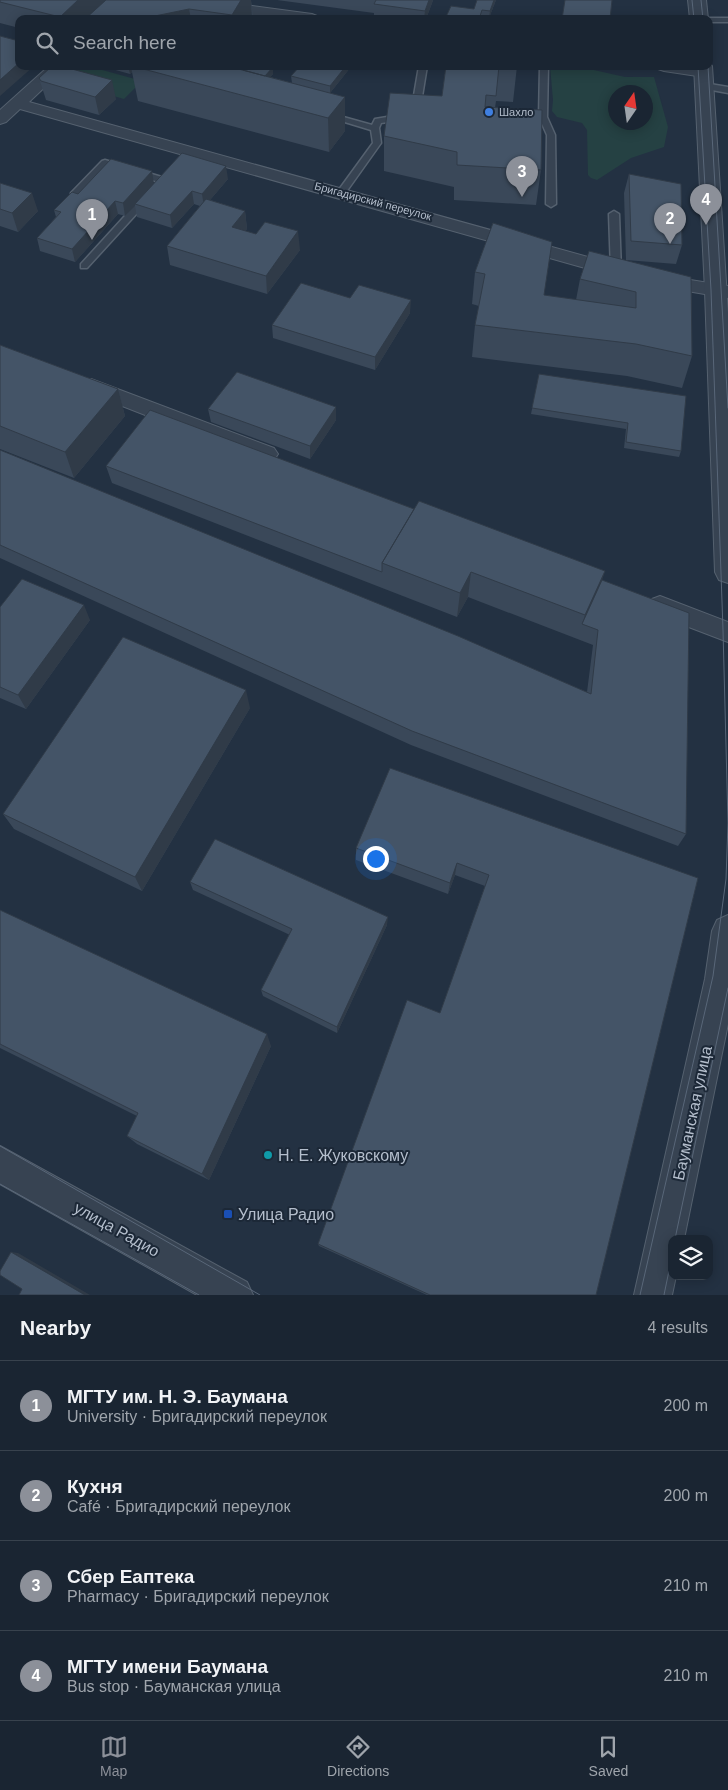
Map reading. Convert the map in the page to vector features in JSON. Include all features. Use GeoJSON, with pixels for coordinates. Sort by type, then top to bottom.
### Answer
{"type":"FeatureCollection","features":[{"type":"Feature","properties":{"kind":"street"},"geometry":{"type":"LineString","coordinates":[[175,0],[263,15]]}},
{"type":"Feature","properties":{"kind":"street"},"geometry":{"type":"LineString","coordinates":[[696,0],[698,15]]}},
{"type":"Feature","properties":{"kind":"street"},"geometry":{"type":"LineString","coordinates":[[0,119],[55,70]]}},
{"type":"Feature","properties":{"kind":"street"},"geometry":{"type":"LineString","coordinates":[[682,70],[704,75],[722,291],[728,572]]}},
{"type":"Feature","properties":{"kind":"street","name":"Бригадирский переулок"},"geometry":{"type":"LineString","coordinates":[[19,104],[185,154],[341,193],[616,271],[722,291]]}},
{"type":"Feature","properties":{"kind":"street"},"geometry":{"type":"LineString","coordinates":[[74,380],[286,462]]}},
{"type":"Feature","properties":{"kind":"street"},"geometry":{"type":"LineString","coordinates":[[637,597],[728,632]]}},
{"type":"Feature","properties":{"kind":"street","name":"Бауманская улица"},"geometry":{"type":"LineString","coordinates":[[653,1295],[721,979],[728,931]]}},
{"type":"Feature","properties":{"kind":"street","name":"улица Радио"},"geometry":{"type":"LineString","coordinates":[[0,1164],[234,1295]]}},
{"type":"Feature","properties":{"kind":"lane"},"geometry":{"type":"LineString","coordinates":[[713,20],[728,20]]}},
{"type":"Feature","properties":{"kind":"lane"},"geometry":{"type":"LineString","coordinates":[[341,193],[377,143],[375,128],[378,121],[415,115],[422,70]]}},
{"type":"Feature","properties":{"kind":"lane"},"geometry":{"type":"LineString","coordinates":[[544,70],[543,117],[551,135],[551,204]]}},
{"type":"Feature","properties":{"kind":"lane"},"geometry":{"type":"LineString","coordinates":[[704,75],[728,90]]}},
{"type":"Feature","properties":{"kind":"lane"},"geometry":{"type":"LineString","coordinates":[[318,113],[375,128]]}},
{"type":"Feature","properties":{"kind":"lane"},"geometry":{"type":"LineString","coordinates":[[74,195],[105,163],[164,177],[84,266]]}},
{"type":"Feature","properties":{"kind":"lane"},"geometry":{"type":"LineString","coordinates":[[614,214],[616,271]]}},
{"type":"Feature","properties":{"kind":"green space"},"geometry":{"type":"Polygon","coordinates":[[[73,70],[102,70],[142,81],[124,99],[61,81],[73,70]]]}},
{"type":"Feature","properties":{"kind":"green space"},"geometry":{"type":"Polygon","coordinates":[[[550,70],[594,70],[625,77],[654,77],[668,127],[664,147],[631,158],[597,180],[588,175],[587,130],[582,123],[557,117],[552,111],[550,70]]]}},
{"type":"Feature","properties":{"kind":"building"},"geometry":{"type":"Polygon","coordinates":[[[0,0],[78,0],[62,15],[52,15],[0,2],[0,0]]]}},
{"type":"Feature","properties":{"kind":"building"},"geometry":{"type":"Polygon","coordinates":[[[106,0],[241,0],[232,15],[189,9],[160,15],[89,15],[106,0]]]}},
{"type":"Feature","properties":{"kind":"building"},"geometry":{"type":"Polygon","coordinates":[[[376,0],[429,0],[425,11],[374,4],[376,0]]]}},
{"type":"Feature","properties":{"kind":"building"},"geometry":{"type":"Polygon","coordinates":[[[477,0],[494,0],[490,11],[482,10],[480,15],[447,15],[451,6],[474,9],[477,0]]]}},
{"type":"Feature","properties":{"kind":"building"},"geometry":{"type":"Polygon","coordinates":[[[565,0],[612,0],[610,15],[563,15],[565,0]]]}},
{"type":"Feature","properties":{"kind":"building"},"geometry":{"type":"Polygon","coordinates":[[[0,36],[15,40],[15,67],[0,80],[0,36]]]}},
{"type":"Feature","properties":{"kind":"building"},"geometry":{"type":"Polygon","coordinates":[[[48,70],[76,70],[112,80],[95,97],[41,81],[39,78],[48,70]]]}},
{"type":"Feature","properties":{"kind":"building"},"geometry":{"type":"Polygon","coordinates":[[[147,70],[242,70],[345,97],[328,118],[147,70]]]}},
{"type":"Feature","properties":{"kind":"building"},"geometry":{"type":"Polygon","coordinates":[[[243,70],[270,70],[265,76],[243,70]]]}},
{"type":"Feature","properties":{"kind":"building"},"geometry":{"type":"Polygon","coordinates":[[[296,70],[343,70],[330,86],[291,76],[296,70]]]}},
{"type":"Feature","properties":{"kind":"building"},"geometry":{"type":"Polygon","coordinates":[[[445,70],[499,70],[496,96],[486,95],[485,107],[542,110],[541,170],[457,165],[457,152],[384,136],[390,93],[442,96],[445,70]]]}},
{"type":"Feature","properties":{"kind":"building"},"geometry":{"type":"Polygon","coordinates":[[[182,153],[226,166],[202,194],[192,191],[170,215],[135,204],[182,153]]]}},
{"type":"Feature","properties":{"kind":"building"},"geometry":{"type":"Polygon","coordinates":[[[111,159],[152,171],[123,203],[115,201],[72,249],[37,238],[61,212],[54,210],[72,192],[78,194],[111,159]]]}},
{"type":"Feature","properties":{"kind":"building"},"geometry":{"type":"Polygon","coordinates":[[[629,174],[681,184],[682,245],[631,241],[629,174]]]}},
{"type":"Feature","properties":{"kind":"building"},"geometry":{"type":"Polygon","coordinates":[[[0,183],[32,193],[12,213],[0,209],[0,183]]]}},
{"type":"Feature","properties":{"kind":"building"},"geometry":{"type":"Polygon","coordinates":[[[206,199],[245,211],[232,227],[256,234],[265,222],[298,231],[266,276],[167,246],[206,199]]]}},
{"type":"Feature","properties":{"kind":"building"},"geometry":{"type":"Polygon","coordinates":[[[493,223],[552,242],[544,295],[636,308],[636,292],[580,279],[589,251],[691,277],[692,356],[636,344],[475,325],[485,274],[475,272],[493,223]]]}},
{"type":"Feature","properties":{"kind":"building"},"geometry":{"type":"Polygon","coordinates":[[[301,283],[350,298],[359,285],[411,300],[375,357],[272,325],[301,283]]]}},
{"type":"Feature","properties":{"kind":"building"},"geometry":{"type":"Polygon","coordinates":[[[0,345],[118,389],[65,452],[0,426],[0,345]]]}},
{"type":"Feature","properties":{"kind":"building"},"geometry":{"type":"Polygon","coordinates":[[[237,372],[336,407],[310,446],[208,409],[237,372]]]}},
{"type":"Feature","properties":{"kind":"building"},"geometry":{"type":"Polygon","coordinates":[[[539,374],[686,396],[681,451],[626,442],[628,423],[532,408],[539,374]]]}},
{"type":"Feature","properties":{"kind":"building"},"geometry":{"type":"Polygon","coordinates":[[[150,410],[414,509],[382,563],[382,572],[106,466],[150,410]]]}},
{"type":"Feature","properties":{"kind":"building"},"geometry":{"type":"Polygon","coordinates":[[[0,450],[458,636],[591,694],[598,630],[582,624],[602,580],[689,613],[686,834],[412,731],[0,545],[0,450]]]}},
{"type":"Feature","properties":{"kind":"building"},"geometry":{"type":"Polygon","coordinates":[[[419,501],[605,571],[585,615],[471,572],[460,593],[382,563],[419,501]]]}},
{"type":"Feature","properties":{"kind":"building"},"geometry":{"type":"Polygon","coordinates":[[[22,579],[84,605],[18,695],[0,687],[0,607],[22,579]]]}},
{"type":"Feature","properties":{"kind":"building"},"geometry":{"type":"Polygon","coordinates":[[[123,637],[246,690],[135,877],[3,814],[123,637]]]}},
{"type":"Feature","properties":{"kind":"building"},"geometry":{"type":"Polygon","coordinates":[[[390,768],[698,878],[596,1295],[430,1295],[318,1244],[407,1000],[440,1013],[489,875],[457,863],[450,883],[356,848],[390,768]]]}},
{"type":"Feature","properties":{"kind":"building"},"geometry":{"type":"Polygon","coordinates":[[[215,839],[388,917],[337,1027],[261,990],[292,929],[190,882],[215,839]]]}},
{"type":"Feature","properties":{"kind":"building"},"geometry":{"type":"Polygon","coordinates":[[[0,910],[267,1034],[202,1174],[127,1136],[138,1113],[0,1044],[0,910]]]}},
{"type":"Feature","properties":{"kind":"building"},"geometry":{"type":"Polygon","coordinates":[[[11,1252],[85,1295],[19,1295],[22,1289],[0,1275],[0,1271],[11,1252]]]}},
{"type":"Feature","properties":{"kind":"tram line"},"geometry":{"type":"LineString","coordinates":[[692,0],[694,15]]}},
{"type":"Feature","properties":{"kind":"tram line"},"geometry":{"type":"LineString","coordinates":[[701,0],[703,15]]}},
{"type":"Feature","properties":{"kind":"tram line"},"geometry":{"type":"LineString","coordinates":[[640,1295],[713,976],[726,879],[728,823],[723,630],[711,290],[698,70]]}},
{"type":"Feature","properties":{"kind":"tram line"},"geometry":{"type":"LineString","coordinates":[[708,70],[728,408]]}},
{"type":"Feature","properties":{"kind":"tram line"},"geometry":{"type":"LineString","coordinates":[[676,1235],[728,988]]}},
{"type":"Feature","properties":{"kind":"tram line"},"geometry":{"type":"LineString","coordinates":[[0,1146],[260,1295]]}},
{"type":"Feature","properties":{"kind":"tram line"},"geometry":{"type":"LineString","coordinates":[[0,1184],[199,1295]]}},
{"type":"Feature","properties":{"kind":"tram line"},"geometry":{"type":"LineString","coordinates":[[664,1295],[668,1276]]}},
{"type":"Feature","properties":{"kind":"place","name":"Шахло"},"geometry":{"type":"Point","coordinates":[489,112]}},
{"type":"Feature","properties":{"kind":"place","name":"Сбер Еаптека"},"geometry":{"type":"Point","coordinates":[522,197]}},
{"type":"Feature","properties":{"kind":"place","name":"МГТУ имени Баумана"},"geometry":{"type":"Point","coordinates":[706,225]}},
{"type":"Feature","properties":{"kind":"place","name":"МГТУ им. Н. Э. Баумана"},"geometry":{"type":"Point","coordinates":[92,240]}},
{"type":"Feature","properties":{"kind":"place","name":"Кухня"},"geometry":{"type":"Point","coordinates":[670,244]}},
{"type":"Feature","properties":{"kind":"place","name":"Н. Е. Жуковскому"},"geometry":{"type":"Point","coordinates":[268,1155]}},
{"type":"Feature","properties":{"kind":"place","name":"Улица Радио"},"geometry":{"type":"Point","coordinates":[228,1214]}}]}
